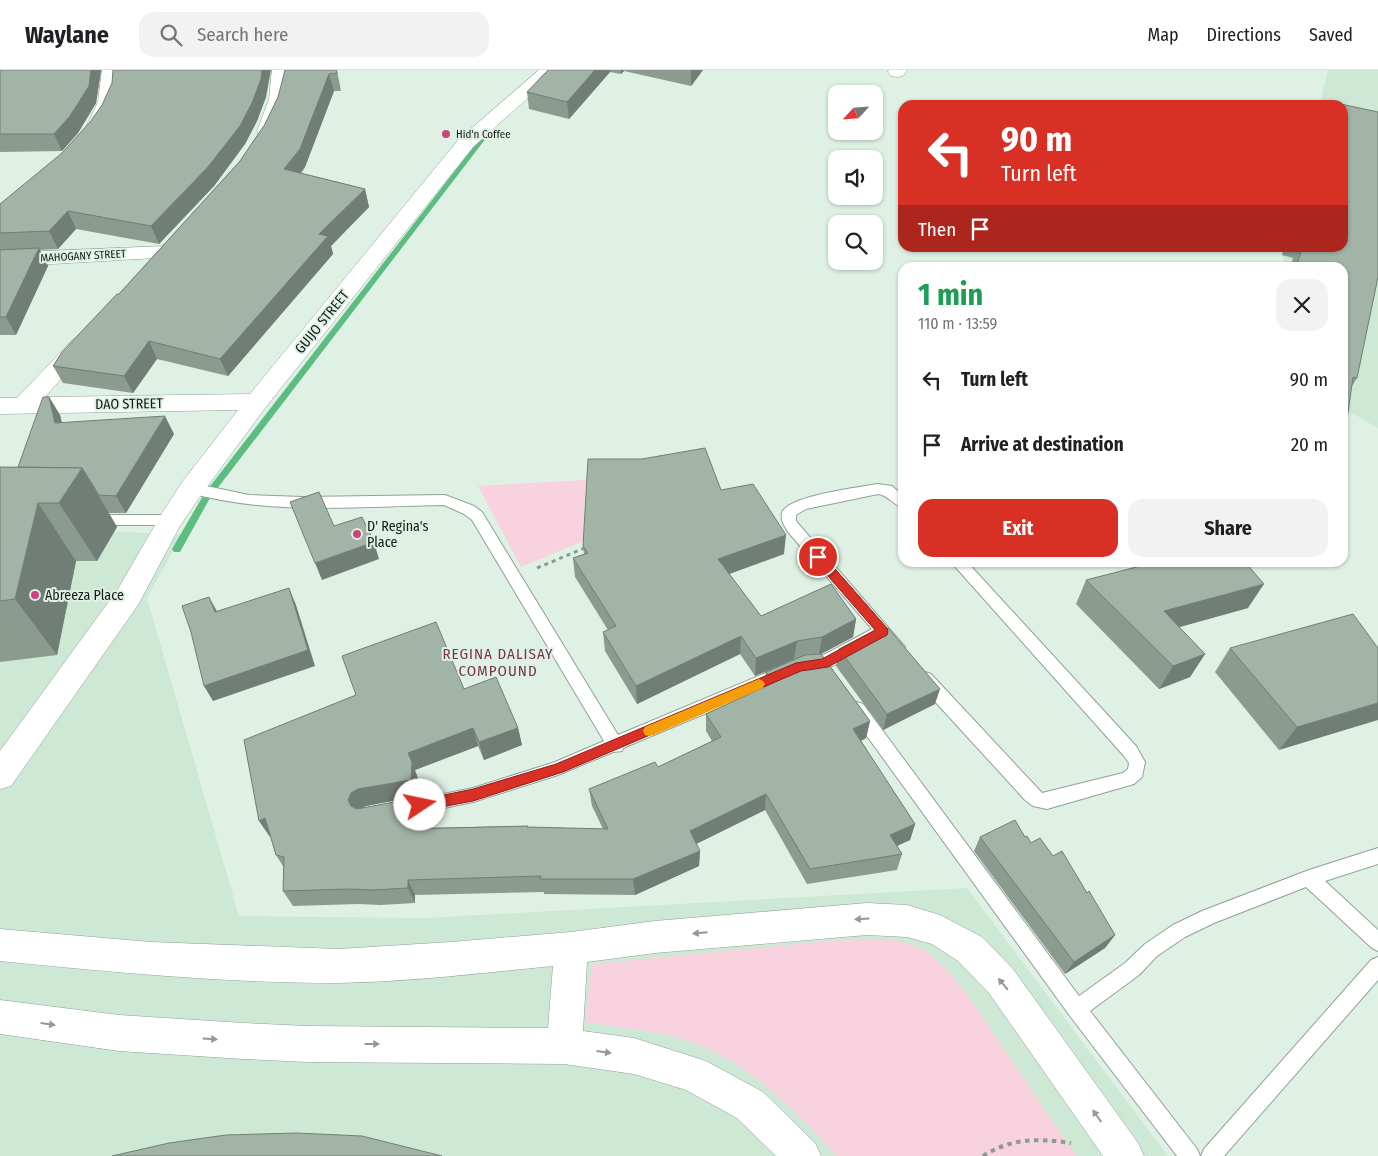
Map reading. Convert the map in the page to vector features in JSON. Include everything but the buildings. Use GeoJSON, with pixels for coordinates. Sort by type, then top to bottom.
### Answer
{"type":"FeatureCollection","features":[{"type":"Feature","properties":{"kind":"street"},"geometry":{"type":"LineString","coordinates":[[85,138],[96,124],[108,102],[111,70]]}},
{"type":"Feature","properties":{"kind":"street"},"geometry":{"type":"LineString","coordinates":[[256,150],[268,126],[278,99],[281,70]]}},
{"type":"Feature","properties":{"kind":"street","name":"GUIJO STREET"},"geometry":{"type":"LineString","coordinates":[[0,776],[41,716],[128,597],[192,488],[257,402],[452,159],[480,130],[550,70]]}},
{"type":"Feature","properties":{"kind":"street","name":"MAHOGANY STREET"},"geometry":{"type":"LineString","coordinates":[[0,260],[172,246],[146,274]]}},
{"type":"Feature","properties":{"kind":"street"},"geometry":{"type":"LineString","coordinates":[[24,405],[92,332]]}},
{"type":"Feature","properties":{"kind":"street","name":"DAO STREET"},"geometry":{"type":"LineString","coordinates":[[0,406],[257,402]]}},
{"type":"Feature","properties":{"kind":"street"},"geometry":{"type":"LineString","coordinates":[[0,945],[151,959],[233,964],[338,966],[451,959],[570,948],[654,937],[867,919],[907,921],[940,931],[970,949],[1001,981],[1125,1156]]}},
{"type":"Feature","properties":{"kind":"street"},"geometry":{"type":"LineString","coordinates":[[564,1046],[570,948]]}},
{"type":"Feature","properties":{"kind":"street"},"geometry":{"type":"LineString","coordinates":[[0,1017],[119,1033],[280,1043],[564,1046],[634,1056],[693,1074],[750,1105],[802,1156]]}},
{"type":"Feature","properties":{"kind":"lane"},"geometry":{"type":"LineString","coordinates":[[192,488],[258,501],[445,500],[469,510],[476,516],[616,746]]}},
{"type":"Feature","properties":{"kind":"lane"},"geometry":{"type":"LineString","coordinates":[[898,499],[887,490],[878,489],[803,504],[794,508],[789,513],[789,521],[883,632],[1031,795],[1039,801],[1047,800],[1128,779],[1136,772],[1137,762],[1130,751],[963,567]]}},
{"type":"Feature","properties":{"kind":"lane"},"geometry":{"type":"LineString","coordinates":[[78,520],[172,520]]}},
{"type":"Feature","properties":{"kind":"lane"},"geometry":{"type":"LineString","coordinates":[[376,814],[473,795],[558,768],[616,746],[800,666],[824,663],[883,632]]}},
{"type":"Feature","properties":{"kind":"lane"},"geometry":{"type":"LineString","coordinates":[[824,663],[835,679]]}},
{"type":"Feature","properties":{"kind":"lane"},"geometry":{"type":"LineString","coordinates":[[846,694],[1077,1009],[1190,1156]]}},
{"type":"Feature","properties":{"kind":"lane"},"geometry":{"type":"LineString","coordinates":[[1077,1009],[1132,969],[1151,950],[1179,931],[1208,917],[1309,878],[1378,856]]}},
{"type":"Feature","properties":{"kind":"lane"},"geometry":{"type":"LineString","coordinates":[[1309,878],[1378,942]]}},
{"type":"Feature","properties":{"kind":"lane"},"geometry":{"type":"LineString","coordinates":[[1211,1156],[1378,966]]}},
{"type":"Feature","properties":{"kind":"path"},"geometry":{"type":"LineString","coordinates":[[514,578],[594,544]]}},
{"type":"Feature","properties":{"kind":"path"},"geometry":{"type":"LineString","coordinates":[[983,1156],[1013,1141],[1044,1138],[1073,1143]]}},
{"type":"Feature","properties":{"kind":"shaded area"},"geometry":{"type":"Polygon","coordinates":[[[1328,70],[1378,70],[1378,428],[1348,411],[1348,262],[1284,262],[1282,255],[1283,252],[1348,252],[1348,100],[1321,100],[1328,70]]]}},
{"type":"Feature","properties":{"kind":"shaded area"},"geometry":{"type":"Polygon","coordinates":[[[586,480],[584,511],[598,535],[521,567],[478,486],[586,480]]]}},
{"type":"Feature","properties":{"kind":"shaded area"},"geometry":{"type":"Polygon","coordinates":[[[0,530],[128,532],[182,535],[147,598],[239,916],[425,918],[967,888],[1168,1156],[0,1156],[0,530]]]}},
{"type":"Feature","properties":{"kind":"shaded area"},"geometry":{"type":"Polygon","coordinates":[[[871,939],[900,941],[922,948],[946,968],[971,1000],[1076,1156],[837,1156],[784,1102],[744,1069],[722,1056],[700,1045],[676,1037],[585,1022],[592,964],[829,941],[871,939]]]}},
{"type":"Feature","properties":{"kind":"waterway"},"geometry":{"type":"LineString","coordinates":[[177,549],[207,496],[487,133]]}},
{"type":"Feature","properties":{"kind":"slow traffic"},"geometry":{"type":"LineString","coordinates":[[649,731],[759,684]]}},
{"type":"Feature","properties":{"kind":"place","name":"Hid'n Coffee"},"geometry":{"type":"Point","coordinates":[446,134]}},
{"type":"Feature","properties":{"kind":"place","name":"D' Regina's Place"},"geometry":{"type":"Point","coordinates":[357,534]}},
{"type":"Feature","properties":{"kind":"place","name":"Abreeza Place"},"geometry":{"type":"Point","coordinates":[35,595]}},
{"type":"Feature","properties":{"kind":"district","name":"REGINA DALISAY COMPOUND"},"geometry":{"type":"Point","coordinates":[498,662]}},
{"type":"Feature","properties":{"kind":"route"},"geometry":{"type":"LineString","coordinates":[[420,805],[473,795],[558,768],[616,746],[800,666],[824,663],[883,632],[818,557]]}}]}
